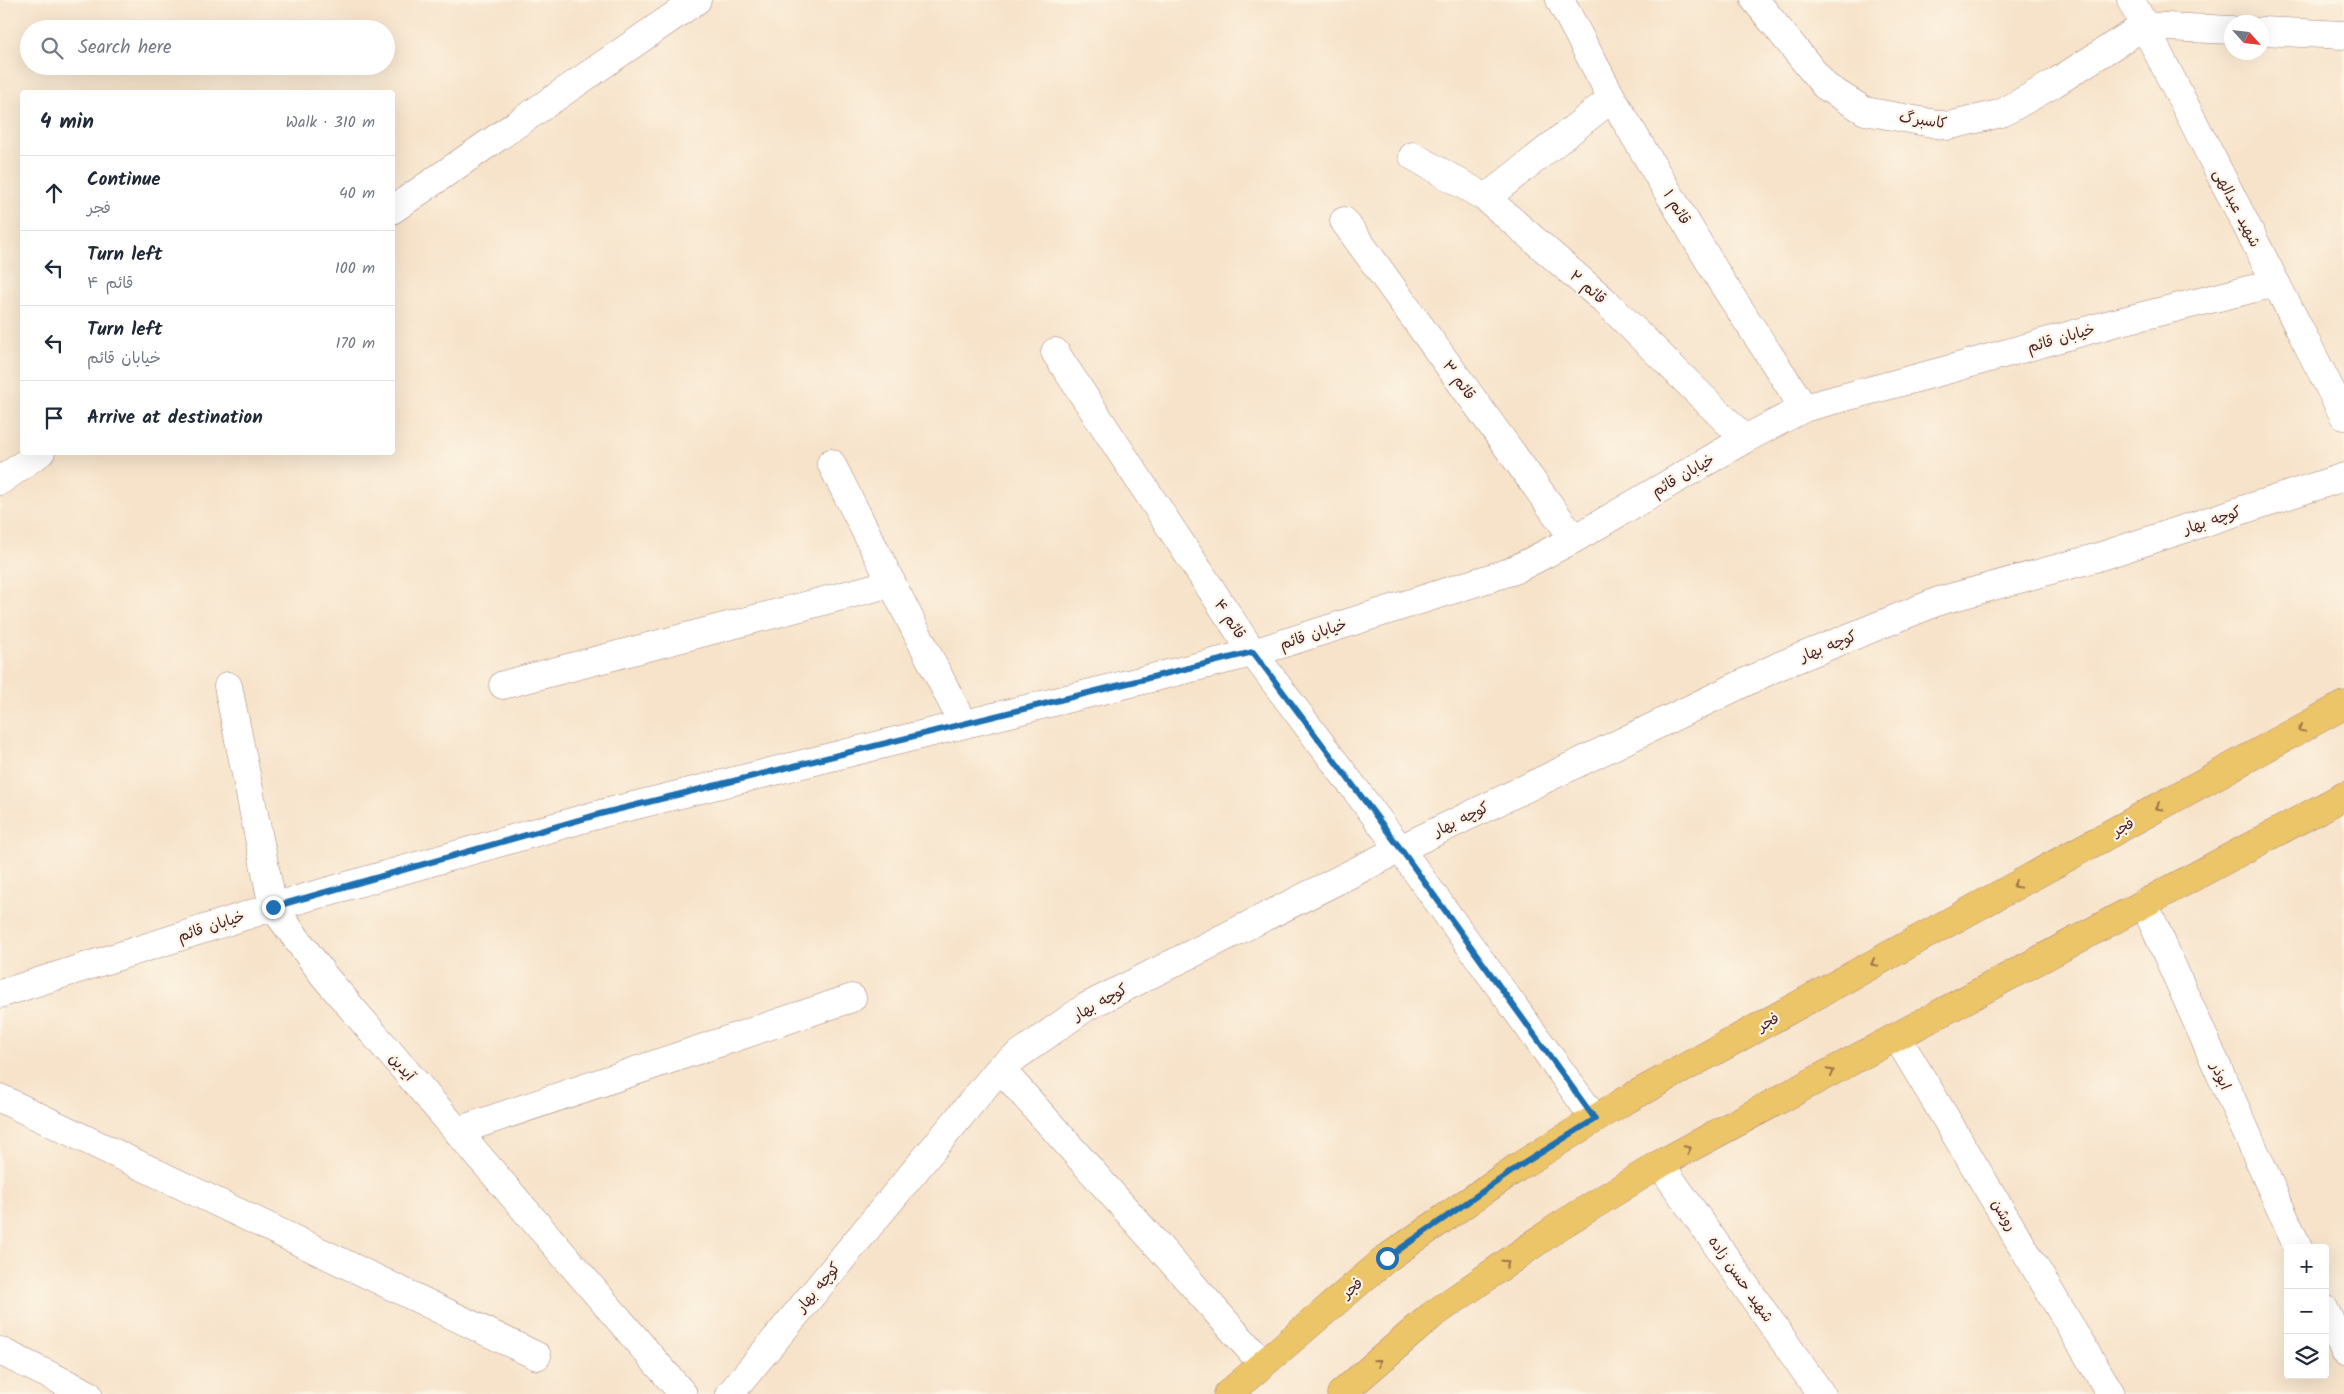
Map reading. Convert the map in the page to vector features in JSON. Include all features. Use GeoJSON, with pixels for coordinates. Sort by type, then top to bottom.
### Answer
{"type":"FeatureCollection","features":[{"type":"Feature","properties":{"kind":"main road","name":"فجر"},"geometry":{"type":"LineString","coordinates":[[1228,1394],[1387,1258],[1518,1167],[1632,1096],[2344,705]]}},
{"type":"Feature","properties":{"kind":"main road"},"geometry":{"type":"LineString","coordinates":[[1341,1394],[1431,1316],[1558,1227],[1660,1164],[2344,796]]}},
{"type":"Feature","properties":{"kind":"street"},"geometry":{"type":"LineString","coordinates":[[395,208],[697,0]]}},
{"type":"Feature","properties":{"kind":"street","name":"قائم ۱"},"geometry":{"type":"LineString","coordinates":[[1560,0],[1612,98],[1721,281],[1804,408]]}},
{"type":"Feature","properties":{"kind":"street","name":"کاسبرگ"},"geometry":{"type":"LineString","coordinates":[[1755,0],[1825,86],[1865,111],[1948,126],[2002,113],[2053,84],[2144,26]]}},
{"type":"Feature","properties":{"kind":"street","name":"شهید عبدالهی"},"geometry":{"type":"LineString","coordinates":[[2131,0],[2344,416]]}},
{"type":"Feature","properties":{"kind":"street"},"geometry":{"type":"LineString","coordinates":[[2144,26],[2224,30]]}},
{"type":"Feature","properties":{"kind":"street"},"geometry":{"type":"LineString","coordinates":[[2269,31],[2344,35]]}},
{"type":"Feature","properties":{"kind":"street"},"geometry":{"type":"LineString","coordinates":[[1486,198],[1612,98]]}},
{"type":"Feature","properties":{"kind":"street","name":"قائم ۲"},"geometry":{"type":"LineString","coordinates":[[1413,156],[1486,198],[1606,302],[1745,439]]}},
{"type":"Feature","properties":{"kind":"street","name":"قائم ۳"},"geometry":{"type":"LineString","coordinates":[[1344,220],[1574,539]]}},
{"type":"Feature","properties":{"kind":"street","name":"خیابان قائم"},"geometry":{"type":"LineString","coordinates":[[0,994],[273,907],[600,814],[1253,652],[1512,571],[1574,539],[1745,439],[1804,408],[1943,372],[2110,324],[2276,283]]}},
{"type":"Feature","properties":{"kind":"street","name":"قائم ۴"},"geometry":{"type":"LineString","coordinates":[[1055,352],[1253,652],[1400,848],[1595,1119]]}},
{"type":"Feature","properties":{"kind":"street"},"geometry":{"type":"LineString","coordinates":[[0,480],[37,455]]}},
{"type":"Feature","properties":{"kind":"street"},"geometry":{"type":"LineString","coordinates":[[830,463],[963,724]]}},
{"type":"Feature","properties":{"kind":"street","name":"کوچه بهار"},"geometry":{"type":"LineString","coordinates":[[730,1394],[1000,1068],[1086,1007],[1400,848],[1779,666],[1939,602],[2095,558],[2344,478]]}},
{"type":"Feature","properties":{"kind":"street"},"geometry":{"type":"LineString","coordinates":[[503,685],[892,582]]}},
{"type":"Feature","properties":{"kind":"street","name":"آیدین"},"geometry":{"type":"LineString","coordinates":[[228,686],[273,907],[325,977],[683,1394]]}},
{"type":"Feature","properties":{"kind":"street","name":"ابوذر"},"geometry":{"type":"LineString","coordinates":[[2144,903],[2296,1244]]}},
{"type":"Feature","properties":{"kind":"street"},"geometry":{"type":"LineString","coordinates":[[458,1131],[852,998]]}},
{"type":"Feature","properties":{"kind":"street","name":"روشن"},"geometry":{"type":"LineString","coordinates":[[1897,1037],[2111,1394]]}},
{"type":"Feature","properties":{"kind":"street"},"geometry":{"type":"LineString","coordinates":[[1000,1068],[1263,1364]]}},
{"type":"Feature","properties":{"kind":"street"},"geometry":{"type":"LineString","coordinates":[[0,1098],[537,1356]]}},
{"type":"Feature","properties":{"kind":"street","name":"شهید حسن زاده"},"geometry":{"type":"LineString","coordinates":[[1660,1164],[1821,1394]]}},
{"type":"Feature","properties":{"kind":"street"},"geometry":{"type":"LineString","coordinates":[[2329,1318],[2344,1351]]}},
{"type":"Feature","properties":{"kind":"street"},"geometry":{"type":"LineString","coordinates":[[0,1351],[88,1394]]}},
{"type":"Feature","properties":{"kind":"route"},"geometry":{"type":"LineString","coordinates":[[273,907],[600,814],[1253,652],[1400,848],[1595,1119],[1518,1167],[1387,1258]]}}]}
